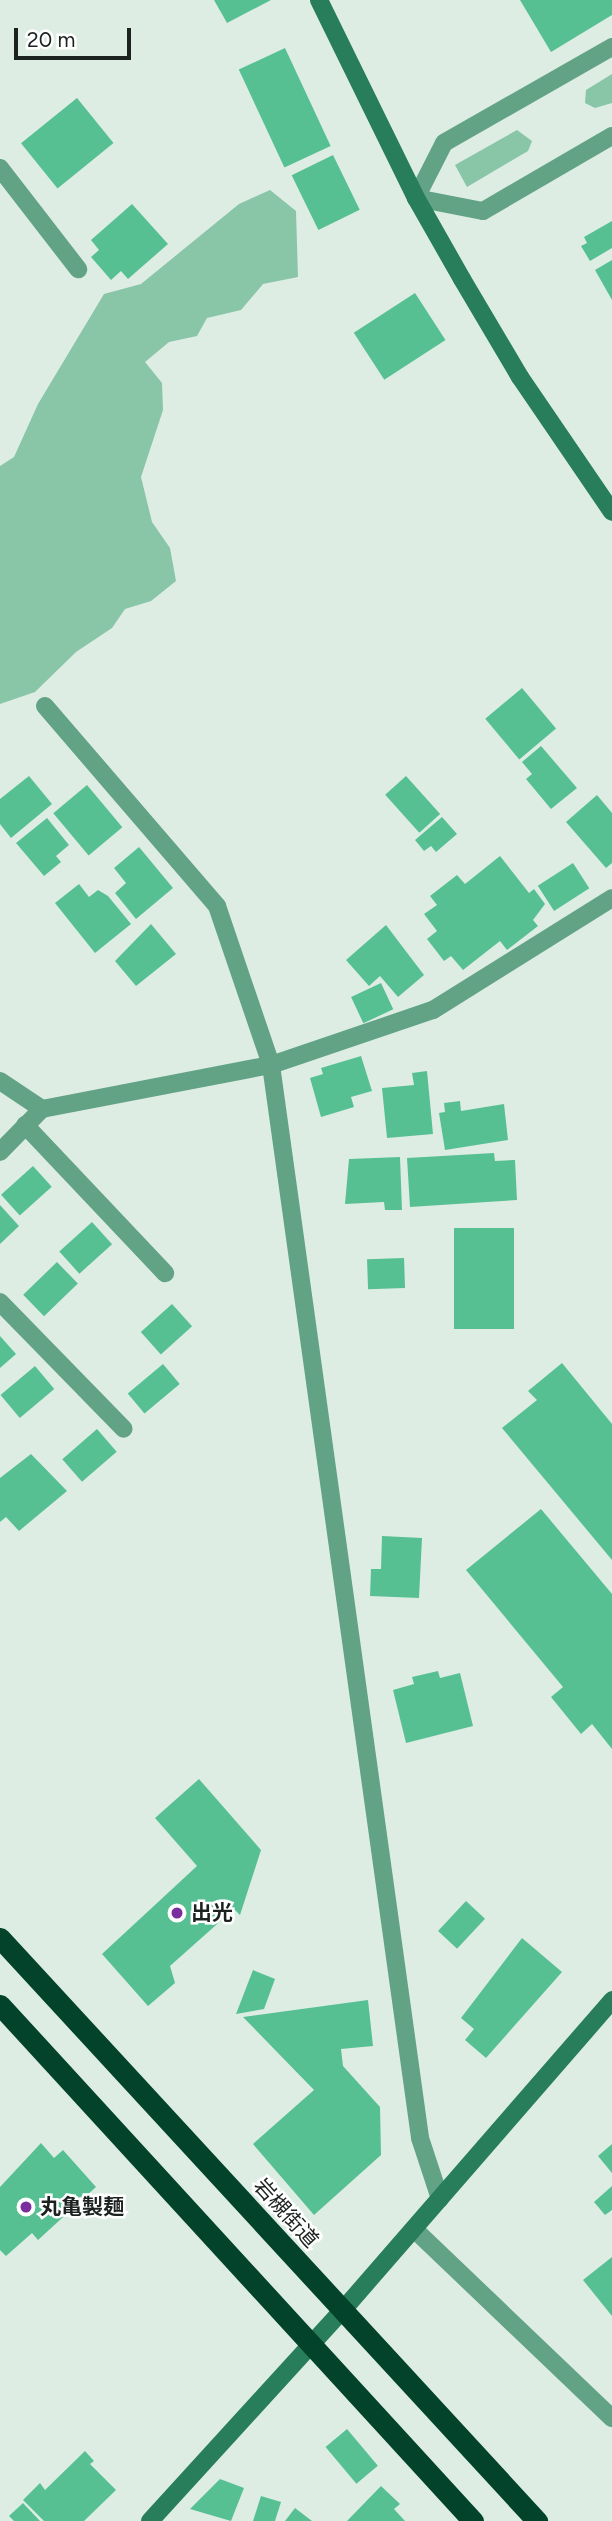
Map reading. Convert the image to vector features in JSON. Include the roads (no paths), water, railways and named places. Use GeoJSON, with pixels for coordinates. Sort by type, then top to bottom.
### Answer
{"type":"FeatureCollection","features":[{"type":"Feature","properties":{"kind":"highway","name":"岩槻街道"},"geometry":{"type":"LineString","coordinates":[[0,1938],[537,2521]]}},
{"type":"Feature","properties":{"kind":"highway"},"geometry":{"type":"LineString","coordinates":[[0,2005],[473,2521]]}},
{"type":"Feature","properties":{"kind":"street"},"geometry":{"type":"LineString","coordinates":[[319,0],[416,198],[520,377],[612,512]]}},
{"type":"Feature","properties":{"kind":"street"},"geometry":{"type":"LineString","coordinates":[[416,198],[444,143],[612,47]]}},
{"type":"Feature","properties":{"kind":"street"},"geometry":{"type":"LineString","coordinates":[[416,198],[482,211],[612,136]]}},
{"type":"Feature","properties":{"kind":"street"},"geometry":{"type":"LineString","coordinates":[[0,168],[78,269]]}},
{"type":"Feature","properties":{"kind":"street"},"geometry":{"type":"LineString","coordinates":[[45,706],[217,906],[271,1065],[420,2138],[440,2199]]}},
{"type":"Feature","properties":{"kind":"street"},"geometry":{"type":"LineString","coordinates":[[0,1152],[42,1109],[271,1065],[433,1010],[612,898]]}},
{"type":"Feature","properties":{"kind":"street"},"geometry":{"type":"LineString","coordinates":[[0,1081],[42,1109]]}},
{"type":"Feature","properties":{"kind":"street"},"geometry":{"type":"LineString","coordinates":[[26,1125],[165,1273]]}},
{"type":"Feature","properties":{"kind":"street"},"geometry":{"type":"LineString","coordinates":[[0,1302],[124,1429]]}},
{"type":"Feature","properties":{"kind":"street"},"geometry":{"type":"LineString","coordinates":[[150,2521],[342,2311],[612,2000]]}},
{"type":"Feature","properties":{"kind":"street"},"geometry":{"type":"LineString","coordinates":[[414,2229],[612,2418]]}},
{"type":"Feature","properties":{"kind":"place","name":"出光"},"geometry":{"type":"Point","coordinates":[177,1913]}},
{"type":"Feature","properties":{"kind":"place","name":"丸亀製麺"},"geometry":{"type":"Point","coordinates":[26,2207]}}]}
